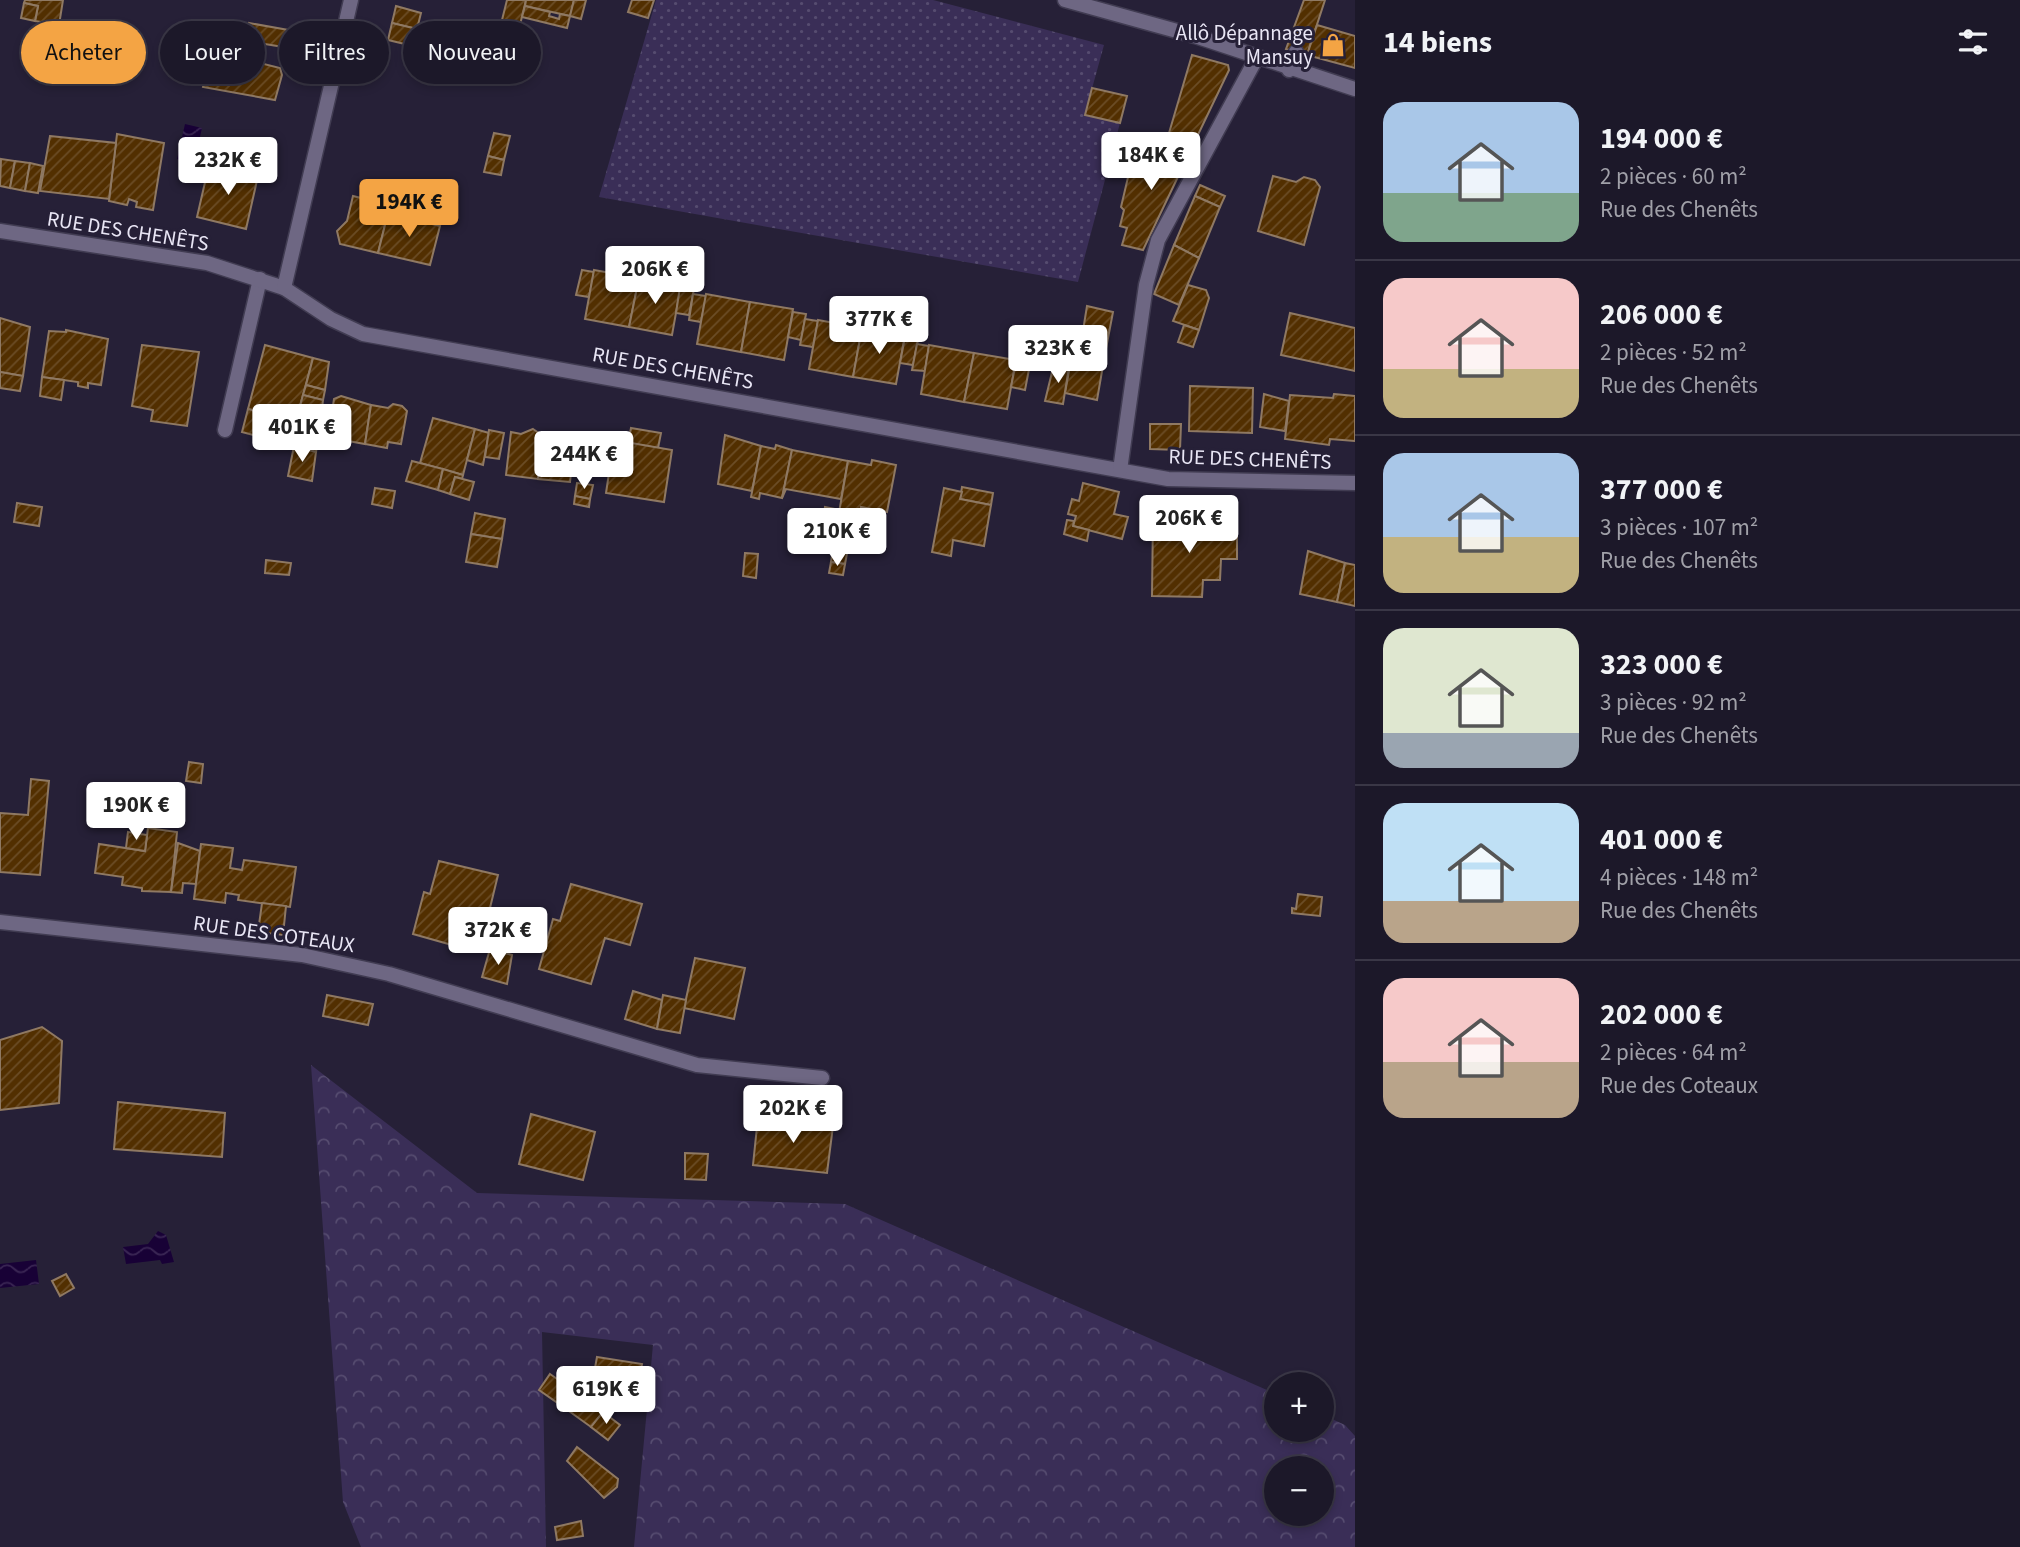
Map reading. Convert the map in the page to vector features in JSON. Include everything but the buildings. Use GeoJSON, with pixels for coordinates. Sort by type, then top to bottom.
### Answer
{"type":"FeatureCollection","features":[{"type":"Feature","properties":{"kind":"street"},"geometry":{"type":"LineString","coordinates":[[284,288],[351,0]]}},
{"type":"Feature","properties":{"kind":"street"},"geometry":{"type":"LineString","coordinates":[[1068,0],[1195,36],[1289,70],[1355,89]]}},
{"type":"Feature","properties":{"kind":"street"},"geometry":{"type":"LineString","coordinates":[[1289,70],[1296,52]]}},
{"type":"Feature","properties":{"kind":"street"},"geometry":{"type":"LineString","coordinates":[[1121,470],[1146,285],[1158,240],[1256,59]]}},
{"type":"Feature","properties":{"kind":"street","name":"RUE DES CHENÊTS"},"geometry":{"type":"LineString","coordinates":[[0,231],[207,263],[284,288],[331,319],[363,334],[1168,479],[1355,483]]}},
{"type":"Feature","properties":{"kind":"street"},"geometry":{"type":"LineString","coordinates":[[226,430],[260,279]]}},
{"type":"Feature","properties":{"kind":"street","name":"RUE DES COTEAUX"},"geometry":{"type":"LineString","coordinates":[[0,922],[302,955],[389,974],[697,1065],[822,1078]]}},
{"type":"Feature","properties":{"kind":"green space"},"geometry":{"type":"Polygon","coordinates":[[[656,0],[933,0],[1104,45],[1085,114],[1120,123],[1078,282],[599,197],[656,0]]]}},
{"type":"Feature","properties":{"kind":"green space"},"geometry":{"type":"Polygon","coordinates":[[[311,1065],[477,1193],[845,1204],[1264,1389],[1264,1442],[1334,1442],[1334,1420],[1345,1425],[1355,1436],[1355,1547],[634,1547],[653,1345],[542,1332],[546,1547],[361,1547],[343,1502],[311,1065]]]}},
{"type":"Feature","properties":{"kind":"water"},"geometry":{"type":"Polygon","coordinates":[[[185,124],[202,128],[194,163],[177,159],[185,124]]]}},
{"type":"Feature","properties":{"kind":"water"},"geometry":{"type":"Polygon","coordinates":[[[158,1231],[166,1235],[174,1262],[162,1264],[160,1260],[126,1264],[123,1247],[148,1244],[158,1231]]]}},
{"type":"Feature","properties":{"kind":"water"},"geometry":{"type":"Polygon","coordinates":[[[36,1260],[39,1284],[0,1288],[0,1264],[36,1260]]]}},
{"type":"Feature","properties":{"kind":"place","name":"Allô Dépannage Mansuy"},"geometry":{"type":"Point","coordinates":[1333,45]}}]}
